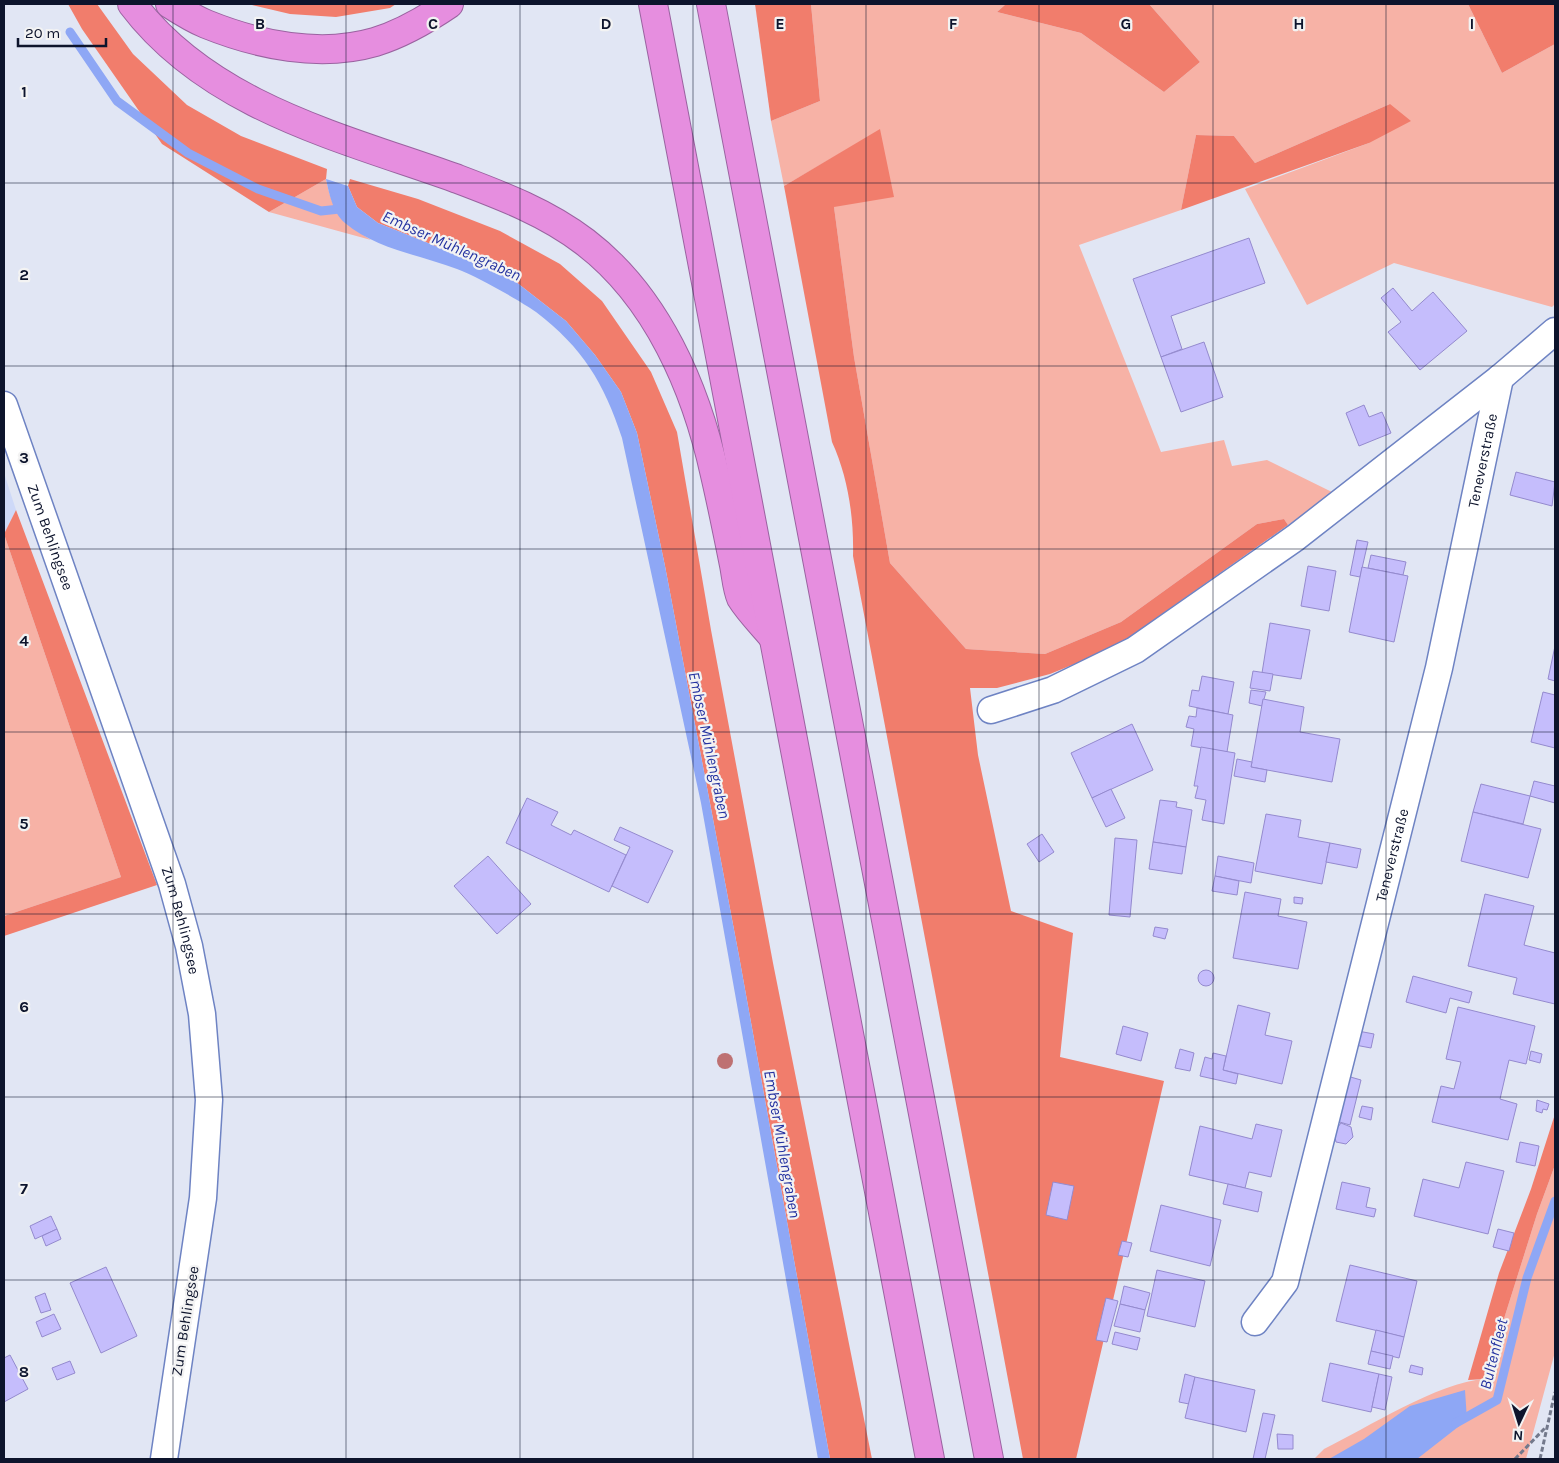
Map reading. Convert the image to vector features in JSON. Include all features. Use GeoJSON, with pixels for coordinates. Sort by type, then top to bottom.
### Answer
{"type":"FeatureCollection","features":[{"type":"Feature","properties":{"kind":"highway"},"geometry":{"type":"LineString","coordinates":[[132,4],[179,56],[228,89],[276,114],[504,196],[546,216],[586,242],[622,277],[648,309],[673,352],[690,391],[714,471],[741,597],[774,639]]}},
{"type":"Feature","properties":{"kind":"highway"},"geometry":{"type":"LineString","coordinates":[[170,4],[205,24],[247,38],[289,47],[317,49],[375,42],[429,17],[450,4]]}},
{"type":"Feature","properties":{"kind":"highway"},"geometry":{"type":"LineString","coordinates":[[654,4],[930,1459]]}},
{"type":"Feature","properties":{"kind":"highway"},"geometry":{"type":"LineString","coordinates":[[710,4],[989,1459]]}},
{"type":"Feature","properties":{"kind":"street","name":"Teneverstraße"},"geometry":{"type":"LineString","coordinates":[[991,710],[1053,690],[1136,650],[1295,538],[1500,378],[1555,331]]}},
{"type":"Feature","properties":{"kind":"street","name":"Teneverstraße"},"geometry":{"type":"LineString","coordinates":[[1255,1322],[1285,1282],[1439,668],[1500,378]]}},
{"type":"Feature","properties":{"kind":"street","name":"Zum Behlingsee"},"geometry":{"type":"LineString","coordinates":[[4,405],[172,884],[189,946],[202,1014],[209,1100],[203,1198],[164,1459]]}},
{"type":"Feature","properties":{"kind":"path"},"geometry":{"type":"LineString","coordinates":[[1540,1459],[1555,1392]]}},
{"type":"Feature","properties":{"kind":"path"},"geometry":{"type":"LineString","coordinates":[[1515,1459],[1546,1426]]}},
{"type":"Feature","properties":{"kind":"shaded area"},"geometry":{"type":"Polygon","coordinates":[[[68,4],[97,4],[133,54],[187,105],[241,136],[327,169],[326,179],[269,212],[162,144],[82,29],[68,4]]]}},
{"type":"Feature","properties":{"kind":"shaded area"},"geometry":{"type":"Polygon","coordinates":[[[248,4],[396,4],[390,8],[336,17],[290,14],[248,4]]]}},
{"type":"Feature","properties":{"kind":"shaded area"},"geometry":{"type":"Polygon","coordinates":[[[755,4],[811,4],[820,101],[771,121],[755,4]]]}},
{"type":"Feature","properties":{"kind":"shaded area"},"geometry":{"type":"Polygon","coordinates":[[[811,4],[1006,4],[997,12],[1081,33],[1164,92],[1200,62],[1149,4],[1468,4],[1502,73],[1555,44],[1555,304],[1552,307],[1394,263],[1307,305],[1245,189],[1369,143],[1390,104],[1255,163],[1234,136],[1196,135],[1181,210],[1079,245],[1161,452],[1224,440],[1232,466],[1267,460],[1334,493],[1288,525],[1284,519],[1257,524],[1121,622],[1045,654],[966,649],[890,563],[854,357],[834,207],[880,130],[784,186],[771,121],[820,101],[811,4]]]}},
{"type":"Feature","properties":{"kind":"shaded area"},"geometry":{"type":"Polygon","coordinates":[[[1006,4],[1149,4],[1200,62],[1164,92],[1081,33],[997,12],[1006,4]]]}},
{"type":"Feature","properties":{"kind":"shaded area"},"geometry":{"type":"Polygon","coordinates":[[[1468,4],[1555,4],[1555,44],[1502,73],[1468,4]]]}},
{"type":"Feature","properties":{"kind":"shaded area"},"geometry":{"type":"Polygon","coordinates":[[[1390,104],[1411,121],[1369,143],[1181,210],[1196,135],[1234,136],[1255,163],[1390,104]]]}},
{"type":"Feature","properties":{"kind":"shaded area"},"geometry":{"type":"Polygon","coordinates":[[[880,129],[894,197],[834,207],[854,357],[890,563],[966,649],[1045,654],[1121,622],[1257,524],[1284,519],[1288,525],[1114,648],[1050,674],[997,688],[970,688],[978,755],[1011,911],[1073,933],[1060,1057],[1164,1081],[1076,1459],[1023,1459],[853,556],[849,498],[838,455],[832,442],[784,186],[880,129]]]}},
{"type":"Feature","properties":{"kind":"shaded area"},"geometry":{"type":"Polygon","coordinates":[[[326,179],[332,201],[340,216],[371,240],[269,212],[326,179]]]}},
{"type":"Feature","properties":{"kind":"shaded area"},"geometry":{"type":"Polygon","coordinates":[[[350,179],[418,199],[500,231],[560,264],[602,301],[651,372],[677,432],[711,630],[773,963],[872,1459],[830,1459],[739,956],[665,566],[637,433],[621,392],[595,355],[566,321],[516,282],[473,261],[378,223],[357,207],[348,186],[350,179]]]}},
{"type":"Feature","properties":{"kind":"shaded area"},"geometry":{"type":"Polygon","coordinates":[[[4,473],[16,510],[4,534],[4,473]]]}},
{"type":"Feature","properties":{"kind":"shaded area"},"geometry":{"type":"Polygon","coordinates":[[[16,510],[157,885],[4,936],[4,916],[121,877],[4,534],[16,510]]]}},
{"type":"Feature","properties":{"kind":"shaded area"},"geometry":{"type":"Polygon","coordinates":[[[4,534],[121,877],[4,916],[4,534]]]}},
{"type":"Feature","properties":{"kind":"shaded area"},"geometry":{"type":"Polygon","coordinates":[[[1555,1114],[1555,1165],[1537,1214],[1485,1379],[1468,1380],[1499,1273],[1531,1189],[1555,1114]]]}},
{"type":"Feature","properties":{"kind":"shaded area"},"geometry":{"type":"Polygon","coordinates":[[[1555,1165],[1555,1352],[1526,1459],[1314,1459],[1324,1449],[1403,1407],[1446,1388],[1485,1379],[1537,1214],[1555,1165]]]}},
{"type":"Feature","properties":{"kind":"water"},"geometry":{"type":"Polygon","coordinates":[[[326,179],[348,186],[357,207],[378,223],[473,261],[516,282],[566,321],[595,355],[621,392],[637,433],[665,566],[739,956],[830,1459],[818,1459],[701,803],[622,438],[608,400],[579,353],[567,339],[536,312],[475,277],[443,264],[384,245],[357,232],[337,214],[326,179]]]}},
{"type":"Feature","properties":{"kind":"water"},"geometry":{"type":"Polygon","coordinates":[[[1465,1390],[1467,1420],[1417,1459],[1329,1459],[1364,1439],[1410,1406],[1465,1390]]]}},
{"type":"Feature","properties":{"kind":"building"},"geometry":{"type":"Polygon","coordinates":[[[1249,238],[1265,283],[1171,316],[1182,349],[1161,357],[1133,279],[1249,238]]]}},
{"type":"Feature","properties":{"kind":"building"},"geometry":{"type":"Polygon","coordinates":[[[1393,288],[1412,311],[1433,292],[1467,331],[1420,370],[1388,332],[1401,322],[1381,298],[1393,288]]]}},
{"type":"Feature","properties":{"kind":"building"},"geometry":{"type":"Polygon","coordinates":[[[1204,342],[1223,397],[1181,412],[1161,357],[1204,342]]]}},
{"type":"Feature","properties":{"kind":"building"},"geometry":{"type":"Polygon","coordinates":[[[1364,405],[1369,417],[1382,412],[1391,433],[1359,446],[1346,413],[1364,405]]]}},
{"type":"Feature","properties":{"kind":"building"},"geometry":{"type":"Polygon","coordinates":[[[1516,472],[1555,482],[1552,506],[1510,495],[1516,472]]]}},
{"type":"Feature","properties":{"kind":"building"},"geometry":{"type":"Polygon","coordinates":[[[1357,540],[1368,542],[1360,577],[1350,575],[1357,540]]]}},
{"type":"Feature","properties":{"kind":"building"},"geometry":{"type":"Polygon","coordinates":[[[1371,555],[1406,562],[1403,575],[1368,568],[1371,555]]]}},
{"type":"Feature","properties":{"kind":"building"},"geometry":{"type":"Polygon","coordinates":[[[1308,566],[1336,571],[1329,611],[1301,606],[1308,566]]]}},
{"type":"Feature","properties":{"kind":"building"},"geometry":{"type":"Polygon","coordinates":[[[1362,567],[1408,576],[1394,642],[1349,632],[1362,567]]]}},
{"type":"Feature","properties":{"kind":"building"},"geometry":{"type":"Polygon","coordinates":[[[1270,623],[1310,630],[1301,679],[1262,673],[1270,623]]]}},
{"type":"Feature","properties":{"kind":"building"},"geometry":{"type":"Polygon","coordinates":[[[1555,646],[1555,681],[1548,679],[1555,646]]]}},
{"type":"Feature","properties":{"kind":"building"},"geometry":{"type":"Polygon","coordinates":[[[1253,671],[1273,674],[1270,691],[1250,688],[1253,671]]]}},
{"type":"Feature","properties":{"kind":"building"},"geometry":{"type":"Polygon","coordinates":[[[1202,676],[1234,682],[1228,714],[1189,706],[1192,690],[1199,691],[1202,676]]]}},
{"type":"Feature","properties":{"kind":"building"},"geometry":{"type":"Polygon","coordinates":[[[1251,690],[1266,692],[1262,706],[1249,703],[1251,690]]]}},
{"type":"Feature","properties":{"kind":"building"},"geometry":{"type":"Polygon","coordinates":[[[1543,692],[1555,695],[1555,748],[1531,742],[1543,692]]]}},
{"type":"Feature","properties":{"kind":"building"},"geometry":{"type":"Polygon","coordinates":[[[1263,699],[1304,707],[1300,732],[1340,739],[1332,782],[1251,767],[1263,699]]]}},
{"type":"Feature","properties":{"kind":"building"},"geometry":{"type":"Polygon","coordinates":[[[1197,708],[1233,715],[1227,752],[1191,746],[1194,729],[1186,727],[1189,716],[1196,717],[1197,708]]]}},
{"type":"Feature","properties":{"kind":"building"},"geometry":{"type":"Polygon","coordinates":[[[1132,724],[1153,770],[1092,798],[1071,753],[1132,724]]]}},
{"type":"Feature","properties":{"kind":"building"},"geometry":{"type":"Polygon","coordinates":[[[1201,747],[1235,753],[1224,824],[1202,820],[1206,800],[1195,798],[1198,786],[1194,786],[1201,747]]]}},
{"type":"Feature","properties":{"kind":"building"},"geometry":{"type":"Polygon","coordinates":[[[1237,759],[1252,762],[1251,767],[1267,770],[1265,782],[1234,776],[1237,759]]]}},
{"type":"Feature","properties":{"kind":"building"},"geometry":{"type":"Polygon","coordinates":[[[1534,781],[1555,786],[1555,803],[1530,796],[1534,781]]]}},
{"type":"Feature","properties":{"kind":"building"},"geometry":{"type":"Polygon","coordinates":[[[1481,784],[1530,796],[1523,824],[1473,812],[1481,784]]]}},
{"type":"Feature","properties":{"kind":"building"},"geometry":{"type":"Polygon","coordinates":[[[1111,789],[1125,818],[1106,827],[1092,798],[1111,789]]]}},
{"type":"Feature","properties":{"kind":"building"},"geometry":{"type":"Polygon","coordinates":[[[527,798],[558,812],[551,825],[571,835],[574,830],[626,855],[609,892],[506,843],[527,798]]]}},
{"type":"Feature","properties":{"kind":"building"},"geometry":{"type":"Polygon","coordinates":[[[1160,800],[1177,802],[1176,807],[1192,810],[1186,847],[1153,842],[1160,800]]]}},
{"type":"Feature","properties":{"kind":"building"},"geometry":{"type":"Polygon","coordinates":[[[1473,812],[1541,829],[1528,878],[1461,861],[1473,812]]]}},
{"type":"Feature","properties":{"kind":"building"},"geometry":{"type":"Polygon","coordinates":[[[1266,814],[1301,820],[1298,837],[1330,843],[1322,884],[1255,871],[1266,814]]]}},
{"type":"Feature","properties":{"kind":"building"},"geometry":{"type":"Polygon","coordinates":[[[620,827],[673,851],[648,903],[612,886],[630,847],[614,840],[620,827]]]}},
{"type":"Feature","properties":{"kind":"building"},"geometry":{"type":"Polygon","coordinates":[[[1042,834],[1054,852],[1039,862],[1027,844],[1042,834]]]}},
{"type":"Feature","properties":{"kind":"building"},"geometry":{"type":"Polygon","coordinates":[[[1115,838],[1137,840],[1130,917],[1109,915],[1115,838]]]}},
{"type":"Feature","properties":{"kind":"building"},"geometry":{"type":"Polygon","coordinates":[[[1153,842],[1186,847],[1182,874],[1149,869],[1153,842]]]}},
{"type":"Feature","properties":{"kind":"building"},"geometry":{"type":"Polygon","coordinates":[[[1330,843],[1361,849],[1357,868],[1326,862],[1330,843]]]}},
{"type":"Feature","properties":{"kind":"building"},"geometry":{"type":"Polygon","coordinates":[[[488,856],[531,904],[497,934],[454,886],[488,856]]]}},
{"type":"Feature","properties":{"kind":"building"},"geometry":{"type":"Polygon","coordinates":[[[1218,856],[1254,863],[1251,883],[1215,876],[1218,856]]]}},
{"type":"Feature","properties":{"kind":"building"},"geometry":{"type":"Polygon","coordinates":[[[1215,876],[1239,881],[1237,895],[1212,891],[1215,876]]]}},
{"type":"Feature","properties":{"kind":"building"},"geometry":{"type":"Polygon","coordinates":[[[1245,892],[1281,899],[1278,916],[1307,922],[1298,969],[1233,958],[1245,892]]]}},
{"type":"Feature","properties":{"kind":"building"},"geometry":{"type":"Polygon","coordinates":[[[1485,894],[1534,906],[1524,945],[1555,953],[1555,1004],[1513,994],[1517,978],[1468,966],[1485,894]]]}},
{"type":"Feature","properties":{"kind":"building"},"geometry":{"type":"Polygon","coordinates":[[[1294,897],[1303,898],[1302,904],[1294,903],[1294,897]]]}},
{"type":"Feature","properties":{"kind":"building"},"geometry":{"type":"Polygon","coordinates":[[[1155,927],[1168,929],[1165,939],[1153,936],[1155,927]]]}},
{"type":"Feature","properties":{"kind":"building"},"geometry":{"type":"Polygon","coordinates":[[[1206,970],[1214,978],[1206,986],[1198,978],[1206,970]]]}},
{"type":"Feature","properties":{"kind":"building"},"geometry":{"type":"Polygon","coordinates":[[[1413,976],[1472,992],[1469,1003],[1450,998],[1446,1013],[1406,1002],[1413,976]]]}},
{"type":"Feature","properties":{"kind":"building"},"geometry":{"type":"Polygon","coordinates":[[[1238,1005],[1270,1013],[1265,1035],[1292,1041],[1282,1084],[1223,1070],[1238,1005]]]}},
{"type":"Feature","properties":{"kind":"building"},"geometry":{"type":"Polygon","coordinates":[[[1458,1007],[1535,1026],[1526,1064],[1509,1060],[1500,1099],[1517,1104],[1508,1140],[1432,1122],[1441,1086],[1454,1089],[1461,1062],[1446,1059],[1458,1007]]]}},
{"type":"Feature","properties":{"kind":"building"},"geometry":{"type":"Polygon","coordinates":[[[1123,1026],[1148,1033],[1141,1061],[1116,1054],[1123,1026]]]}},
{"type":"Feature","properties":{"kind":"building"},"geometry":{"type":"Polygon","coordinates":[[[1358,1031],[1374,1034],[1371,1048],[1355,1045],[1358,1031]]]}},
{"type":"Feature","properties":{"kind":"building"},"geometry":{"type":"Polygon","coordinates":[[[1180,1049],[1194,1053],[1190,1071],[1175,1068],[1180,1049]]]}},
{"type":"Feature","properties":{"kind":"building"},"geometry":{"type":"Polygon","coordinates":[[[1531,1051],[1542,1054],[1540,1063],[1529,1060],[1531,1051]]]}},
{"type":"Feature","properties":{"kind":"building"},"geometry":{"type":"Polygon","coordinates":[[[1213,1053],[1226,1056],[1223,1070],[1238,1074],[1236,1084],[1200,1076],[1205,1057],[1212,1059],[1213,1053]]]}},
{"type":"Feature","properties":{"kind":"building"},"geometry":{"type":"Polygon","coordinates":[[[1347,1076],[1361,1080],[1350,1125],[1336,1121],[1347,1076]]]}},
{"type":"Feature","properties":{"kind":"building"},"geometry":{"type":"Polygon","coordinates":[[[1537,1100],[1549,1104],[1547,1110],[1543,1109],[1542,1113],[1536,1111],[1537,1100]]]}},
{"type":"Feature","properties":{"kind":"building"},"geometry":{"type":"Polygon","coordinates":[[[1362,1106],[1373,1108],[1371,1120],[1359,1117],[1362,1106]]]}},
{"type":"Feature","properties":{"kind":"building"},"geometry":{"type":"Polygon","coordinates":[[[1341,1123],[1351,1127],[1353,1137],[1346,1144],[1336,1142],[1334,1132],[1341,1123]]]}},
{"type":"Feature","properties":{"kind":"building"},"geometry":{"type":"Polygon","coordinates":[[[1256,1124],[1282,1130],[1271,1177],[1249,1172],[1245,1188],[1189,1175],[1200,1126],[1252,1139],[1256,1124]]]}},
{"type":"Feature","properties":{"kind":"building"},"geometry":{"type":"Polygon","coordinates":[[[1520,1142],[1539,1146],[1535,1166],[1516,1162],[1520,1142]]]}},
{"type":"Feature","properties":{"kind":"building"},"geometry":{"type":"Polygon","coordinates":[[[1466,1162],[1504,1171],[1488,1234],[1414,1216],[1423,1179],[1459,1188],[1466,1162]]]}},
{"type":"Feature","properties":{"kind":"building"},"geometry":{"type":"Polygon","coordinates":[[[1053,1182],[1074,1186],[1067,1220],[1046,1215],[1053,1182]]]}},
{"type":"Feature","properties":{"kind":"building"},"geometry":{"type":"Polygon","coordinates":[[[1342,1182],[1370,1188],[1366,1207],[1376,1209],[1374,1217],[1336,1209],[1342,1182]]]}},
{"type":"Feature","properties":{"kind":"building"},"geometry":{"type":"Polygon","coordinates":[[[1228,1184],[1262,1192],[1258,1212],[1223,1204],[1228,1184]]]}},
{"type":"Feature","properties":{"kind":"building"},"geometry":{"type":"Polygon","coordinates":[[[1161,1205],[1221,1220],[1210,1266],[1150,1251],[1161,1205]]]}},
{"type":"Feature","properties":{"kind":"building"},"geometry":{"type":"Polygon","coordinates":[[[51,1216],[57,1229],[35,1239],[30,1226],[51,1216]]]}},
{"type":"Feature","properties":{"kind":"building"},"geometry":{"type":"Polygon","coordinates":[[[57,1229],[61,1239],[46,1246],[42,1236],[57,1229]]]}},
{"type":"Feature","properties":{"kind":"building"},"geometry":{"type":"Polygon","coordinates":[[[1498,1229],[1514,1233],[1509,1251],[1493,1247],[1498,1229]]]}},
{"type":"Feature","properties":{"kind":"building"},"geometry":{"type":"Polygon","coordinates":[[[1122,1241],[1132,1243],[1128,1257],[1118,1255],[1122,1241]]]}},
{"type":"Feature","properties":{"kind":"building"},"geometry":{"type":"Polygon","coordinates":[[[1350,1265],[1417,1281],[1404,1337],[1336,1321],[1350,1265]]]}},
{"type":"Feature","properties":{"kind":"building"},"geometry":{"type":"Polygon","coordinates":[[[106,1267],[137,1336],[101,1353],[70,1283],[106,1267]]]}},
{"type":"Feature","properties":{"kind":"building"},"geometry":{"type":"Polygon","coordinates":[[[1157,1270],[1205,1281],[1195,1327],[1147,1316],[1157,1270]]]}},
{"type":"Feature","properties":{"kind":"building"},"geometry":{"type":"Polygon","coordinates":[[[1124,1286],[1150,1293],[1145,1310],[1120,1304],[1124,1286]]]}},
{"type":"Feature","properties":{"kind":"building"},"geometry":{"type":"Polygon","coordinates":[[[45,1293],[51,1310],[41,1313],[35,1297],[45,1293]]]}},
{"type":"Feature","properties":{"kind":"building"},"geometry":{"type":"Polygon","coordinates":[[[1106,1298],[1118,1301],[1107,1342],[1096,1340],[1106,1298]]]}},
{"type":"Feature","properties":{"kind":"building"},"geometry":{"type":"Polygon","coordinates":[[[1120,1304],[1145,1310],[1140,1332],[1114,1326],[1120,1304]]]}},
{"type":"Feature","properties":{"kind":"building"},"geometry":{"type":"Polygon","coordinates":[[[54,1314],[61,1329],[42,1337],[36,1322],[54,1314]]]}},
{"type":"Feature","properties":{"kind":"building"},"geometry":{"type":"Polygon","coordinates":[[[1376,1330],[1404,1337],[1399,1358],[1371,1351],[1376,1330]]]}},
{"type":"Feature","properties":{"kind":"building"},"geometry":{"type":"Polygon","coordinates":[[[1115,1332],[1140,1338],[1137,1350],[1112,1344],[1115,1332]]]}},
{"type":"Feature","properties":{"kind":"building"},"geometry":{"type":"Polygon","coordinates":[[[1371,1351],[1393,1356],[1390,1369],[1368,1364],[1371,1351]]]}},
{"type":"Feature","properties":{"kind":"building"},"geometry":{"type":"Polygon","coordinates":[[[10,1355],[28,1389],[4,1402],[4,1358],[10,1355]]]}},
{"type":"Feature","properties":{"kind":"building"},"geometry":{"type":"Polygon","coordinates":[[[70,1361],[75,1373],[57,1380],[52,1368],[70,1361]]]}},
{"type":"Feature","properties":{"kind":"building"},"geometry":{"type":"Polygon","coordinates":[[[1330,1363],[1379,1374],[1371,1412],[1322,1401],[1330,1363]]]}},
{"type":"Feature","properties":{"kind":"building"},"geometry":{"type":"Polygon","coordinates":[[[1411,1365],[1423,1368],[1422,1375],[1409,1372],[1411,1365]]]}},
{"type":"Feature","properties":{"kind":"building"},"geometry":{"type":"Polygon","coordinates":[[[1185,1374],[1195,1377],[1189,1404],[1179,1402],[1185,1374]]]}},
{"type":"Feature","properties":{"kind":"building"},"geometry":{"type":"Polygon","coordinates":[[[1379,1374],[1392,1377],[1385,1410],[1372,1407],[1379,1374]]]}},
{"type":"Feature","properties":{"kind":"building"},"geometry":{"type":"Polygon","coordinates":[[[1195,1377],[1255,1390],[1246,1432],[1185,1418],[1195,1377]]]}},
{"type":"Feature","properties":{"kind":"building"},"geometry":{"type":"Polygon","coordinates":[[[1263,1413],[1275,1415],[1265,1459],[1253,1459],[1263,1413]]]}},
{"type":"Feature","properties":{"kind":"building"},"geometry":{"type":"Polygon","coordinates":[[[1277,1434],[1293,1435],[1293,1449],[1278,1449],[1277,1434]]]}},
{"type":"Feature","properties":{"kind":"waterway"},"geometry":{"type":"LineString","coordinates":[[70,32],[117,101],[188,153],[258,189],[321,211],[349,208]]}},
{"type":"Feature","properties":{"kind":"waterway","name":"Bultenfleet"},"geometry":{"type":"LineString","coordinates":[[1456,1423],[1497,1400],[1527,1278],[1555,1201]]}},
{"type":"Feature","properties":{"kind":"water label","name":"Embser Mühlengraben"},"geometry":{"type":"Point","coordinates":[452,245]}},
{"type":"Feature","properties":{"kind":"water label","name":"Embser Mühlengraben"},"geometry":{"type":"Point","coordinates":[710,745]}},
{"type":"Feature","properties":{"kind":"water label","name":"Embser Mühlengraben"},"geometry":{"type":"Point","coordinates":[783,1144]}}]}
